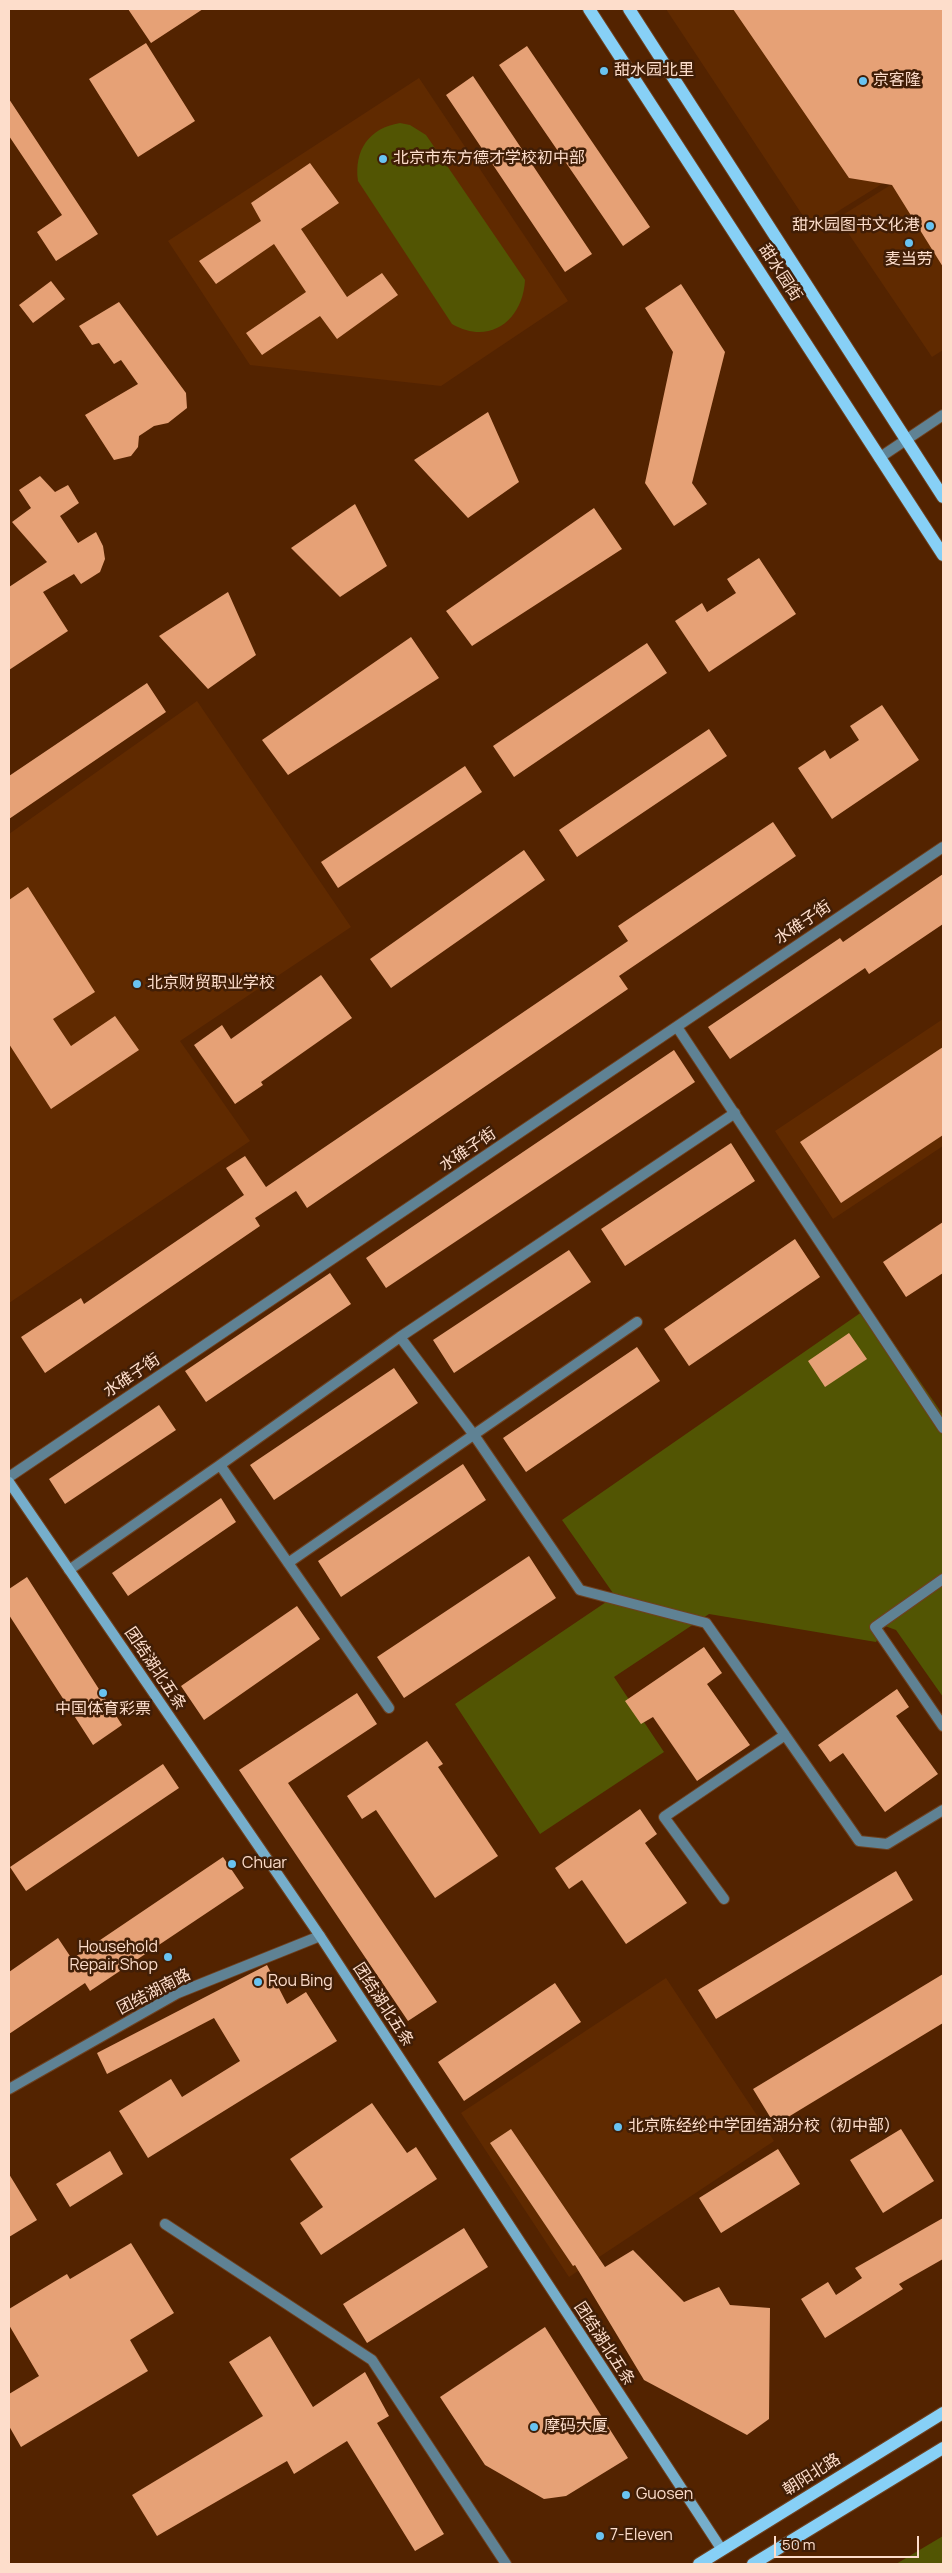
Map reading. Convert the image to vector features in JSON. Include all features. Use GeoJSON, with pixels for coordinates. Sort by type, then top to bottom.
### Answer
{"type":"FeatureCollection","features":[{"type":"Feature","properties":{"kind":"main road","name":"甜水园街"},"geometry":{"type":"LineString","coordinates":[[589,9],[943,555]]}},
{"type":"Feature","properties":{"kind":"main road","name":"甜水园街"},"geometry":{"type":"LineString","coordinates":[[629,9],[943,497]]}},
{"type":"Feature","properties":{"kind":"main road","name":"朝阳北路"},"geometry":{"type":"LineString","coordinates":[[699,2564],[943,2414]]}},
{"type":"Feature","properties":{"kind":"main road"},"geometry":{"type":"LineString","coordinates":[[753,2564],[943,2448]]}},
{"type":"Feature","properties":{"kind":"street"},"geometry":{"type":"LineString","coordinates":[[879,458],[943,415]]}},
{"type":"Feature","properties":{"kind":"street","name":"水碓子街"},"geometry":{"type":"LineString","coordinates":[[9,1477],[943,847]]}},
{"type":"Feature","properties":{"kind":"street"},"geometry":{"type":"LineString","coordinates":[[677,1027],[943,1428]]}},
{"type":"Feature","properties":{"kind":"street"},"geometry":{"type":"LineString","coordinates":[[69,1570],[400,1337],[734,1113]]}},
{"type":"Feature","properties":{"kind":"street"},"geometry":{"type":"LineString","coordinates":[[288,1563],[637,1322]]}},
{"type":"Feature","properties":{"kind":"street"},"geometry":{"type":"LineString","coordinates":[[400,1337],[474,1435],[580,1590],[706,1624],[859,1841],[887,1844],[943,1810]]}},
{"type":"Feature","properties":{"kind":"street"},"geometry":{"type":"LineString","coordinates":[[220,1465],[389,1708]]}},
{"type":"Feature","properties":{"kind":"street","name":"团结湖北五条"},"geometry":{"type":"LineString","coordinates":[[9,1482],[320,1936],[722,2550]]}},
{"type":"Feature","properties":{"kind":"street"},"geometry":{"type":"LineString","coordinates":[[943,1579],[875,1627],[943,1726]]}},
{"type":"Feature","properties":{"kind":"street"},"geometry":{"type":"LineString","coordinates":[[724,1899],[664,1817],[785,1735]]}},
{"type":"Feature","properties":{"kind":"street","name":"团结湖南路"},"geometry":{"type":"LineString","coordinates":[[9,2089],[178,1993],[320,1936]]}},
{"type":"Feature","properties":{"kind":"street"},"geometry":{"type":"LineString","coordinates":[[165,2224],[372,2360],[506,2564]]}},
{"type":"Feature","properties":{"kind":"shaded area","name":"京客隆"},"geometry":{"type":"Polygon","coordinates":[[[666,9],[943,9],[943,146],[811,228],[666,9]]]}},
{"type":"Feature","properties":{"kind":"shaded area","name":"北京市东方德才学校初中部"},"geometry":{"type":"Polygon","coordinates":[[[419,78],[568,301],[441,386],[250,365],[168,241],[419,78]]]}},
{"type":"Feature","properties":{"kind":"shaded area"},"geometry":{"type":"Polygon","coordinates":[[[400,123],[410,125],[426,135],[525,280],[523,294],[518,307],[502,325],[491,330],[479,332],[466,330],[452,324],[358,181],[357,170],[361,150],[366,142],[380,130],[400,123]]]}},
{"type":"Feature","properties":{"kind":"shaded area","name":"甜水园图书文化港"},"geometry":{"type":"Polygon","coordinates":[[[943,152],[943,350],[932,357],[838,218],[943,152]]]}},
{"type":"Feature","properties":{"kind":"shaded area","name":"北京财贸职业学校"},"geometry":{"type":"Polygon","coordinates":[[[197,701],[351,927],[180,1041],[250,1141],[9,1303],[9,834],[197,701]]]}},
{"type":"Feature","properties":{"kind":"shaded area"},"geometry":{"type":"Polygon","coordinates":[[[943,1019],[943,1146],[833,1219],[775,1131],[943,1019]]]}},
{"type":"Feature","properties":{"kind":"shaded area"},"geometry":{"type":"Polygon","coordinates":[[[869,1307],[943,1415],[943,1697],[896,1630],[885,1626],[876,1642],[709,1614],[614,1677],[664,1752],[540,1834],[455,1704],[615,1596],[562,1520],[869,1307]]]}},
{"type":"Feature","properties":{"kind":"shaded area","name":"北京陈经纶中学团结湖分校（初中部）"},"geometry":{"type":"Polygon","coordinates":[[[666,1978],[774,2141],[569,2277],[461,2113],[666,1978]]]}},
{"type":"Feature","properties":{"kind":"shaded area"},"geometry":{"type":"Polygon","coordinates":[[[943,2536],[943,2564],[896,2564],[943,2536]]]}},
{"type":"Feature","properties":{"kind":"building"},"geometry":{"type":"Polygon","coordinates":[[[128,9],[203,9],[151,43],[128,9]]]}},
{"type":"Feature","properties":{"kind":"building","name":"京客隆"},"geometry":{"type":"Polygon","coordinates":[[[733,9],[943,9],[943,267],[892,185],[849,178],[733,9]]]}},
{"type":"Feature","properties":{"kind":"building"},"geometry":{"type":"Polygon","coordinates":[[[146,43],[195,121],[138,157],[89,79],[146,43]]]}},
{"type":"Feature","properties":{"kind":"building"},"geometry":{"type":"Polygon","coordinates":[[[527,46],[650,227],[623,246],[499,65],[527,46]]]}},
{"type":"Feature","properties":{"kind":"building"},"geometry":{"type":"Polygon","coordinates":[[[473,76],[592,254],[565,272],[446,95],[473,76]]]}},
{"type":"Feature","properties":{"kind":"building"},"geometry":{"type":"Polygon","coordinates":[[[9,99],[98,234],[56,261],[37,232],[62,215],[9,136],[9,99]]]}},
{"type":"Feature","properties":{"kind":"building"},"geometry":{"type":"Polygon","coordinates":[[[310,163],[339,203],[301,229],[347,297],[382,273],[398,295],[337,339],[320,316],[262,355],[246,333],[306,292],[274,244],[216,284],[199,261],[261,221],[251,203],[310,163]]]}},
{"type":"Feature","properties":{"kind":"building"},"geometry":{"type":"Polygon","coordinates":[[[51,281],[65,299],[33,323],[19,305],[51,281]]]}},
{"type":"Feature","properties":{"kind":"building"},"geometry":{"type":"Polygon","coordinates":[[[681,284],[725,352],[692,483],[707,504],[674,526],[645,483],[673,352],[645,308],[681,284]]]}},
{"type":"Feature","properties":{"kind":"building"},"geometry":{"type":"Polygon","coordinates":[[[119,302],[186,393],[187,408],[168,423],[154,426],[139,436],[138,447],[131,456],[114,460],[85,415],[138,384],[121,360],[114,364],[99,343],[92,345],[79,326],[119,302]]]}},
{"type":"Feature","properties":{"kind":"building"},"geometry":{"type":"Polygon","coordinates":[[[488,412],[519,482],[468,518],[414,460],[488,412]]]}},
{"type":"Feature","properties":{"kind":"building"},"geometry":{"type":"Polygon","coordinates":[[[40,476],[55,492],[68,485],[79,503],[60,516],[78,543],[96,532],[103,546],[105,559],[100,572],[81,584],[74,574],[43,592],[68,631],[9,670],[9,587],[47,562],[12,522],[31,508],[19,490],[40,476]]]}},
{"type":"Feature","properties":{"kind":"building"},"geometry":{"type":"Polygon","coordinates":[[[355,504],[387,566],[340,597],[291,548],[355,504]]]}},
{"type":"Feature","properties":{"kind":"building"},"geometry":{"type":"Polygon","coordinates":[[[594,508],[622,549],[472,646],[446,611],[594,508]]]}},
{"type":"Feature","properties":{"kind":"building"},"geometry":{"type":"Polygon","coordinates":[[[759,558],[796,614],[709,672],[675,621],[702,603],[707,612],[736,593],[727,579],[759,558]]]}},
{"type":"Feature","properties":{"kind":"building"},"geometry":{"type":"Polygon","coordinates":[[[228,592],[256,655],[208,689],[159,636],[228,592]]]}},
{"type":"Feature","properties":{"kind":"building"},"geometry":{"type":"Polygon","coordinates":[[[411,637],[439,678],[288,775],[262,740],[411,637]]]}},
{"type":"Feature","properties":{"kind":"building"},"geometry":{"type":"Polygon","coordinates":[[[647,643],[667,673],[514,777],[493,746],[647,643]]]}},
{"type":"Feature","properties":{"kind":"building"},"geometry":{"type":"Polygon","coordinates":[[[147,683],[166,712],[9,819],[9,776],[147,683]]]}},
{"type":"Feature","properties":{"kind":"building"},"geometry":{"type":"Polygon","coordinates":[[[882,705],[919,760],[832,819],[798,768],[825,750],[830,759],[859,740],[850,726],[882,705]]]}},
{"type":"Feature","properties":{"kind":"building"},"geometry":{"type":"Polygon","coordinates":[[[709,729],[727,756],[577,857],[559,830],[709,729]]]}},
{"type":"Feature","properties":{"kind":"building"},"geometry":{"type":"Polygon","coordinates":[[[465,766],[482,792],[338,888],[321,862],[465,766]]]}},
{"type":"Feature","properties":{"kind":"building"},"geometry":{"type":"Polygon","coordinates":[[[773,822],[796,856],[619,976],[628,989],[307,1208],[296,1191],[255,1218],[260,1226],[45,1373],[21,1337],[81,1298],[84,1304],[244,1195],[226,1168],[245,1156],[266,1187],[628,941],[618,926],[773,822]]]}},
{"type":"Feature","properties":{"kind":"building"},"geometry":{"type":"Polygon","coordinates":[[[524,850],[545,880],[391,988],[370,959],[524,850]]]}},
{"type":"Feature","properties":{"kind":"building"},"geometry":{"type":"Polygon","coordinates":[[[943,874],[943,924],[869,974],[865,968],[730,1059],[708,1027],[840,938],[843,942],[943,874]]]}},
{"type":"Feature","properties":{"kind":"building"},"geometry":{"type":"Polygon","coordinates":[[[28,887],[95,992],[53,1019],[71,1046],[115,1016],[139,1050],[51,1109],[9,1044],[9,900],[28,887]]]}},
{"type":"Feature","properties":{"kind":"building"},"geometry":{"type":"Polygon","coordinates":[[[321,975],[352,1018],[261,1082],[263,1085],[235,1104],[194,1045],[222,1025],[231,1039],[321,975]]]}},
{"type":"Feature","properties":{"kind":"building"},"geometry":{"type":"Polygon","coordinates":[[[943,1047],[943,1135],[841,1203],[800,1142],[943,1047]]]}},
{"type":"Feature","properties":{"kind":"building"},"geometry":{"type":"Polygon","coordinates":[[[674,1050],[695,1082],[386,1288],[366,1258],[674,1050]]]}},
{"type":"Feature","properties":{"kind":"building"},"geometry":{"type":"Polygon","coordinates":[[[731,1143],[755,1181],[625,1266],[601,1229],[731,1143]]]}},
{"type":"Feature","properties":{"kind":"building"},"geometry":{"type":"Polygon","coordinates":[[[943,1222],[943,1273],[906,1297],[883,1262],[943,1222]]]}},
{"type":"Feature","properties":{"kind":"building"},"geometry":{"type":"Polygon","coordinates":[[[795,1239],[820,1277],[689,1366],[664,1329],[795,1239]]]}},
{"type":"Feature","properties":{"kind":"building"},"geometry":{"type":"Polygon","coordinates":[[[569,1250],[591,1282],[454,1373],[433,1340],[569,1250]]]}},
{"type":"Feature","properties":{"kind":"building"},"geometry":{"type":"Polygon","coordinates":[[[330,1273],[351,1304],[206,1402],[185,1371],[330,1273]]]}},
{"type":"Feature","properties":{"kind":"building"},"geometry":{"type":"Polygon","coordinates":[[[849,1333],[867,1359],[825,1387],[808,1361],[849,1333]]]}},
{"type":"Feature","properties":{"kind":"building"},"geometry":{"type":"Polygon","coordinates":[[[637,1347],[660,1381],[526,1472],[503,1438],[637,1347]]]}},
{"type":"Feature","properties":{"kind":"building"},"geometry":{"type":"Polygon","coordinates":[[[394,1368],[418,1403],[274,1500],[250,1465],[394,1368]]]}},
{"type":"Feature","properties":{"kind":"building"},"geometry":{"type":"Polygon","coordinates":[[[159,1405],[176,1430],[65,1504],[49,1479],[159,1405]]]}},
{"type":"Feature","properties":{"kind":"building"},"geometry":{"type":"Polygon","coordinates":[[[463,1464],[486,1500],[341,1597],[318,1561],[463,1464]]]}},
{"type":"Feature","properties":{"kind":"building"},"geometry":{"type":"Polygon","coordinates":[[[221,1498],[236,1522],[128,1596],[112,1573],[221,1498]]]}},
{"type":"Feature","properties":{"kind":"building"},"geometry":{"type":"Polygon","coordinates":[[[529,1556],[556,1598],[404,1698],[377,1657],[529,1556]]]}},
{"type":"Feature","properties":{"kind":"building"},"geometry":{"type":"Polygon","coordinates":[[[27,1577],[122,1725],[93,1745],[9,1615],[9,1589],[27,1577]]]}},
{"type":"Feature","properties":{"kind":"building"},"geometry":{"type":"Polygon","coordinates":[[[297,1606],[320,1639],[204,1720],[181,1686],[297,1606]]]}},
{"type":"Feature","properties":{"kind":"building"},"geometry":{"type":"Polygon","coordinates":[[[704,1647],[722,1673],[707,1684],[750,1745],[697,1781],[653,1717],[641,1724],[625,1701],[704,1647]]]}},
{"type":"Feature","properties":{"kind":"building"},"geometry":{"type":"Polygon","coordinates":[[[897,1689],[909,1707],[896,1716],[938,1774],[885,1812],[843,1753],[830,1762],[818,1745],[897,1689]]]}},
{"type":"Feature","properties":{"kind":"building"},"geometry":{"type":"Polygon","coordinates":[[[357,1693],[377,1724],[288,1783],[437,2002],[408,2021],[239,1770],[357,1693]]]}},
{"type":"Feature","properties":{"kind":"building"},"geometry":{"type":"Polygon","coordinates":[[[427,1741],[443,1764],[438,1767],[498,1856],[435,1898],[376,1810],[362,1819],[347,1796],[427,1741]]]}},
{"type":"Feature","properties":{"kind":"building"},"geometry":{"type":"Polygon","coordinates":[[[163,1764],[179,1788],[26,1891],[10,1867],[163,1764]]]}},
{"type":"Feature","properties":{"kind":"building"},"geometry":{"type":"Polygon","coordinates":[[[640,1809],[657,1834],[645,1843],[687,1903],[626,1944],[582,1880],[569,1889],[555,1868],[640,1809]]]}},
{"type":"Feature","properties":{"kind":"building"},"geometry":{"type":"Polygon","coordinates":[[[223,1857],[244,1888],[90,1991],[85,1983],[9,2034],[9,1972],[58,1938],[72,1959],[223,1857]]]}},
{"type":"Feature","properties":{"kind":"building"},"geometry":{"type":"Polygon","coordinates":[[[896,1871],[913,1900],[716,2019],[698,1990],[896,1871]]]}},
{"type":"Feature","properties":{"kind":"building"},"geometry":{"type":"Polygon","coordinates":[[[267,1965],[287,2004],[306,1992],[337,2041],[148,2158],[119,2111],[171,2079],[182,2097],[240,2061],[214,2018],[107,2074],[97,2053],[267,1965]]]}},
{"type":"Feature","properties":{"kind":"building"},"geometry":{"type":"Polygon","coordinates":[[[943,1974],[943,2023],[775,2125],[753,2089],[943,1974]]]}},
{"type":"Feature","properties":{"kind":"building"},"geometry":{"type":"Polygon","coordinates":[[[555,1983],[581,2022],[464,2101],[438,2062],[555,1983]]]}},
{"type":"Feature","properties":{"kind":"building"},"geometry":{"type":"Polygon","coordinates":[[[372,2103],[407,2153],[416,2147],[437,2179],[321,2255],[300,2223],[323,2207],[290,2159],[372,2103]]]}},
{"type":"Feature","properties":{"kind":"building"},"geometry":{"type":"Polygon","coordinates":[[[511,2129],[605,2267],[633,2250],[684,2302],[719,2287],[730,2305],[770,2308],[769,2419],[747,2435],[644,2380],[575,2265],[573,2266],[490,2143],[511,2129]]]}},
{"type":"Feature","properties":{"kind":"building"},"geometry":{"type":"Polygon","coordinates":[[[901,2129],[934,2181],[883,2213],[850,2160],[901,2129]]]}},
{"type":"Feature","properties":{"kind":"building"},"geometry":{"type":"Polygon","coordinates":[[[778,2149],[800,2184],[721,2233],[699,2198],[778,2149]]]}},
{"type":"Feature","properties":{"kind":"building"},"geometry":{"type":"Polygon","coordinates":[[[110,2151],[123,2174],[70,2207],[56,2184],[110,2151]]]}},
{"type":"Feature","properties":{"kind":"building"},"geometry":{"type":"Polygon","coordinates":[[[9,2174],[37,2220],[9,2237],[9,2174]]]}},
{"type":"Feature","properties":{"kind":"building"},"geometry":{"type":"Polygon","coordinates":[[[943,2218],[943,2259],[899,2284],[903,2289],[825,2338],[801,2299],[828,2282],[836,2295],[862,2278],[855,2268],[943,2218]]]}},
{"type":"Feature","properties":{"kind":"building"},"geometry":{"type":"Polygon","coordinates":[[[464,2228],[488,2267],[367,2343],[343,2304],[464,2228]]]}},
{"type":"Feature","properties":{"kind":"building"},"geometry":{"type":"Polygon","coordinates":[[[131,2243],[174,2313],[130,2340],[148,2371],[21,2447],[9,2426],[9,2394],[39,2376],[9,2325],[9,2309],[67,2274],[70,2279],[131,2243]]]}},
{"type":"Feature","properties":{"kind":"building","name":"摩码大厦"},"geometry":{"type":"Polygon","coordinates":[[[545,2327],[628,2458],[566,2496],[544,2499],[485,2465],[440,2397],[545,2327]]]}},
{"type":"Feature","properties":{"kind":"building"},"geometry":{"type":"Polygon","coordinates":[[[270,2336],[313,2407],[365,2372],[389,2416],[377,2423],[444,2534],[415,2551],[347,2441],[294,2474],[287,2461],[157,2536],[132,2495],[263,2416],[229,2362],[270,2336]]]}},
{"type":"Feature","properties":{"kind":"place","name":"甜水园北里"},"geometry":{"type":"Point","coordinates":[604,71]}},
{"type":"Feature","properties":{"kind":"place","name":"京客隆"},"geometry":{"type":"Point","coordinates":[863,81]}},
{"type":"Feature","properties":{"kind":"place","name":"北京市东方德才学校初中部"},"geometry":{"type":"Point","coordinates":[383,159]}},
{"type":"Feature","properties":{"kind":"place","name":"甜水园图书文化港"},"geometry":{"type":"Point","coordinates":[930,226]}},
{"type":"Feature","properties":{"kind":"place","name":"麦当劳"},"geometry":{"type":"Point","coordinates":[909,243]}},
{"type":"Feature","properties":{"kind":"place","name":"北京财贸职业学校"},"geometry":{"type":"Point","coordinates":[137,984]}},
{"type":"Feature","properties":{"kind":"place","name":"中国体育彩票"},"geometry":{"type":"Point","coordinates":[103,1693]}},
{"type":"Feature","properties":{"kind":"place","name":"Chuar"},"geometry":{"type":"Point","coordinates":[232,1864]}},
{"type":"Feature","properties":{"kind":"place","name":"Household Repair Shop"},"geometry":{"type":"Point","coordinates":[168,1957]}},
{"type":"Feature","properties":{"kind":"place","name":"Rou Bing"},"geometry":{"type":"Point","coordinates":[258,1982]}},
{"type":"Feature","properties":{"kind":"place","name":"北京陈经纶中学团结湖分校（初中部）"},"geometry":{"type":"Point","coordinates":[618,2127]}},
{"type":"Feature","properties":{"kind":"place","name":"摩码大厦"},"geometry":{"type":"Point","coordinates":[534,2427]}},
{"type":"Feature","properties":{"kind":"place","name":"Guosen"},"geometry":{"type":"Point","coordinates":[626,2495]}},
{"type":"Feature","properties":{"kind":"place","name":"7-Eleven"},"geometry":{"type":"Point","coordinates":[600,2536]}}]}
